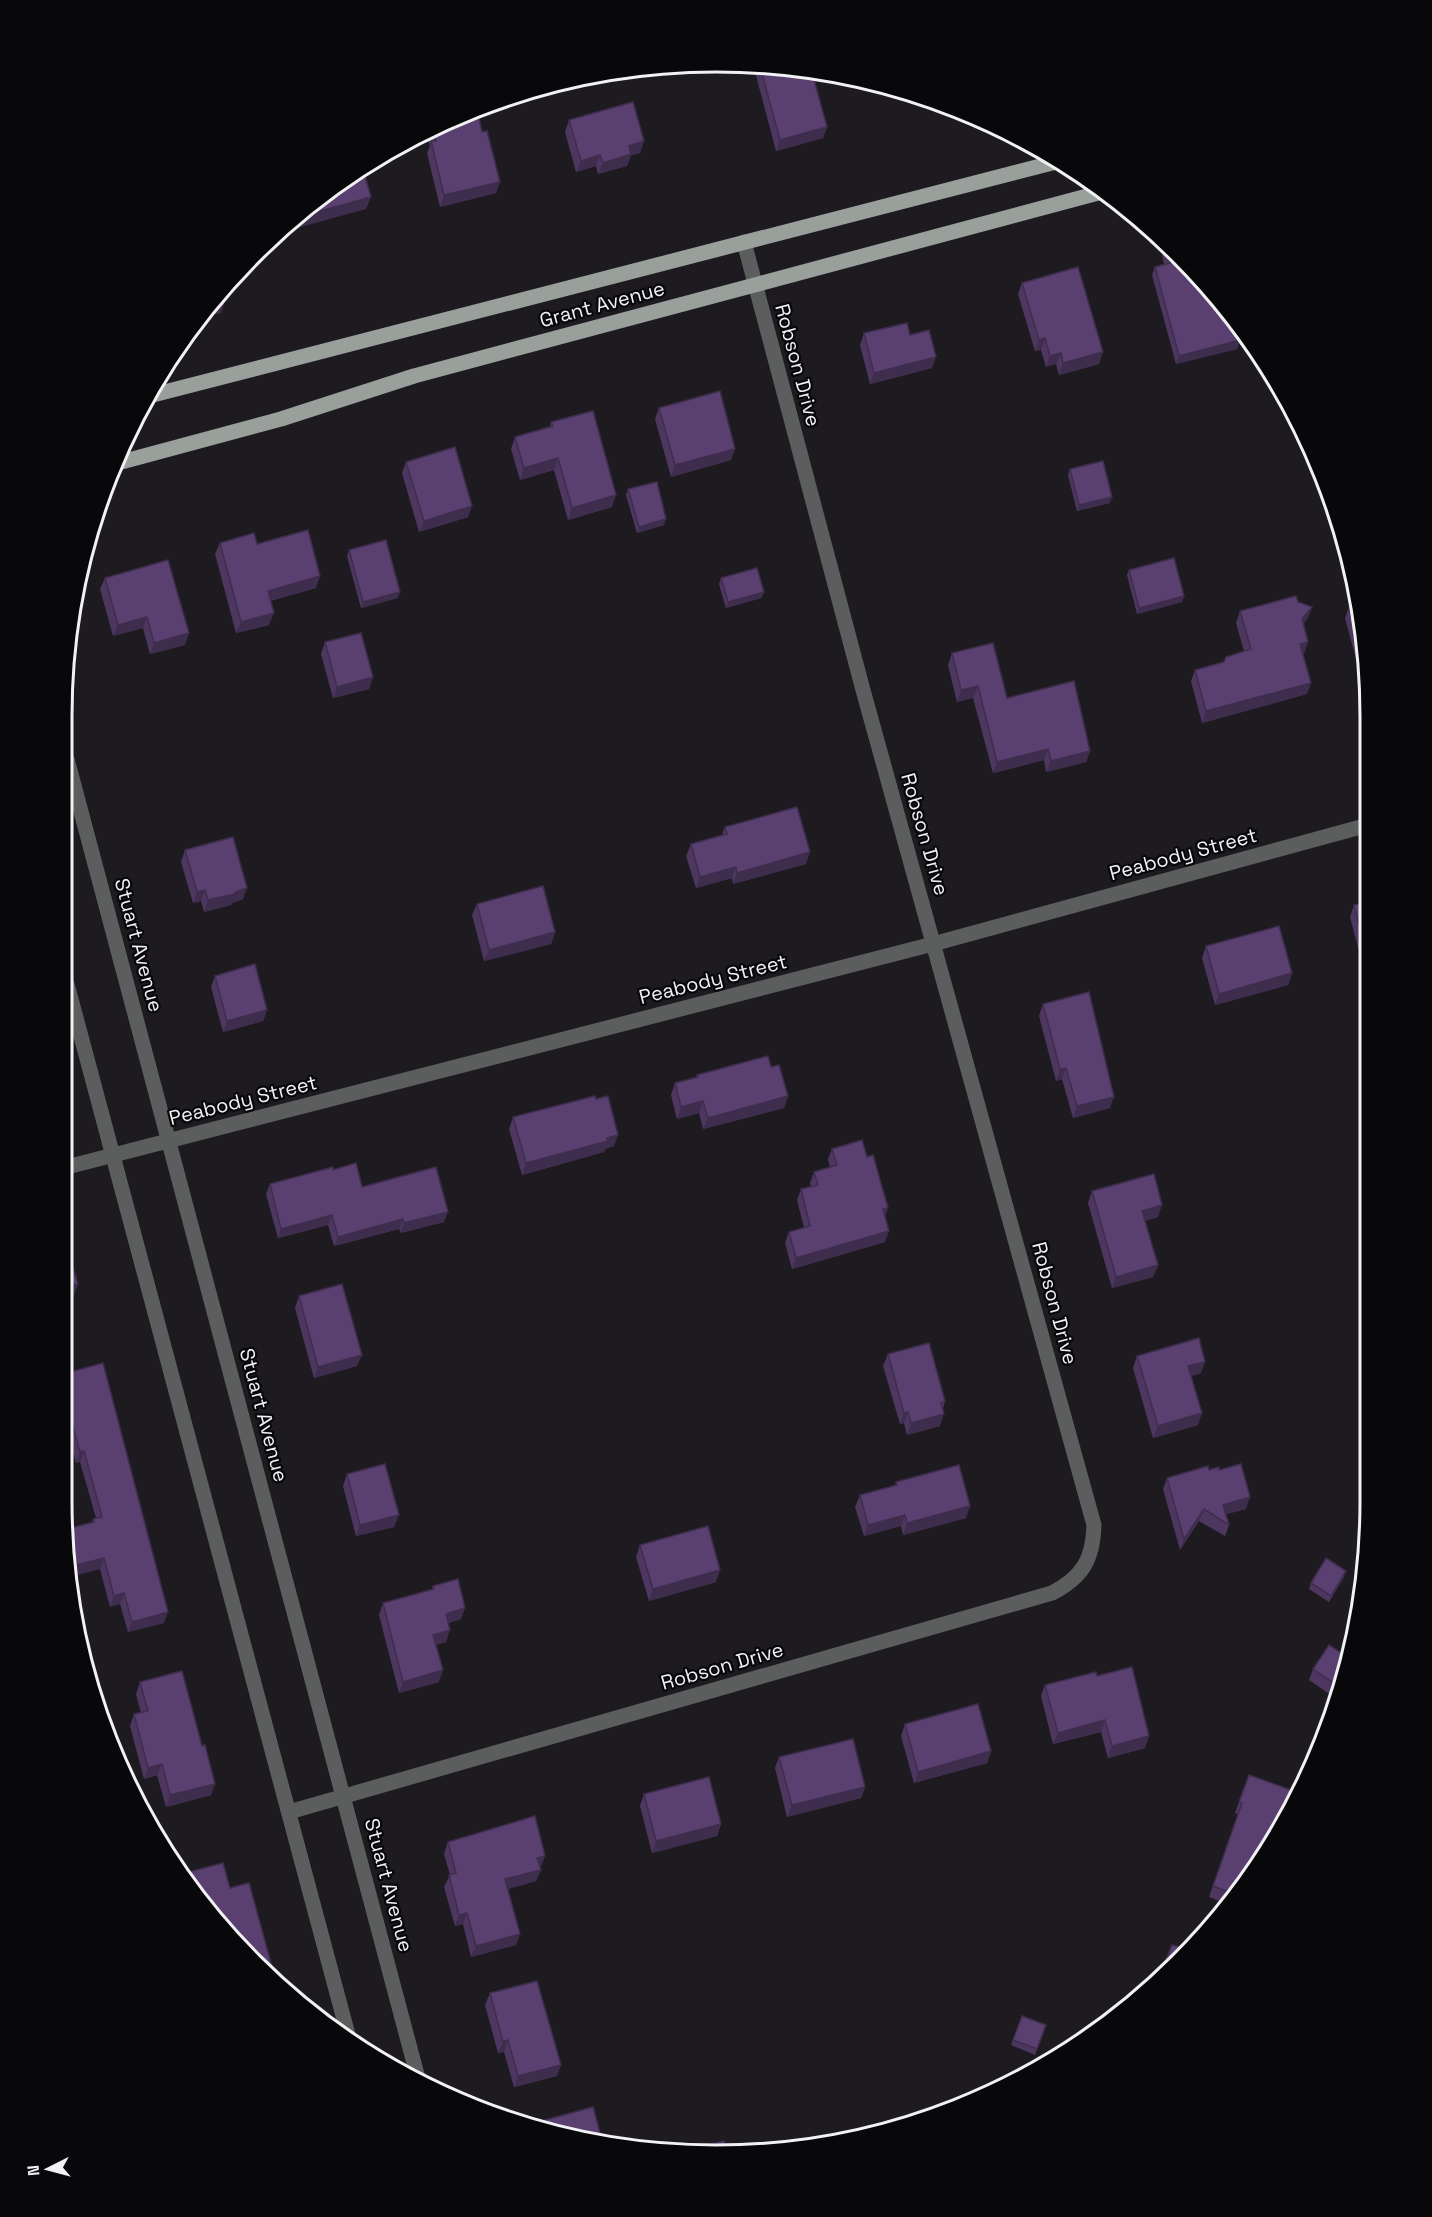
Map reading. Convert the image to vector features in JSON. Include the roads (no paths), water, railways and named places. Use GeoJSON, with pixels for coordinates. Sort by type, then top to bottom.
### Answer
{"type":"FeatureCollection","features":[{"type":"Feature","properties":{"kind":"main road","name":"Grant Avenue"},"geometry":{"type":"LineString","coordinates":[[158,394],[1048,164]]}},
{"type":"Feature","properties":{"kind":"main road","name":"Grant Avenue"},"geometry":{"type":"LineString","coordinates":[[125,461],[281,419],[414,376],[1093,194]]}},
{"type":"Feature","properties":{"kind":"street","name":"Robson Drive"},"geometry":{"type":"LineString","coordinates":[[289,1812],[1052,1593],[1067,1586],[1083,1570],[1094,1547],[1094,1525],[866,701],[744,242]]}},
{"type":"Feature","properties":{"kind":"street","name":"Stuart Avenue"},"geometry":{"type":"LineString","coordinates":[[72,778],[417,2072]]}},
{"type":"Feature","properties":{"kind":"street","name":"Peabody Street"},"geometry":{"type":"LineString","coordinates":[[72,1166],[933,944],[1360,827]]}},
{"type":"Feature","properties":{"kind":"street"},"geometry":{"type":"LineString","coordinates":[[72,1003],[347,2028]]}}]}
